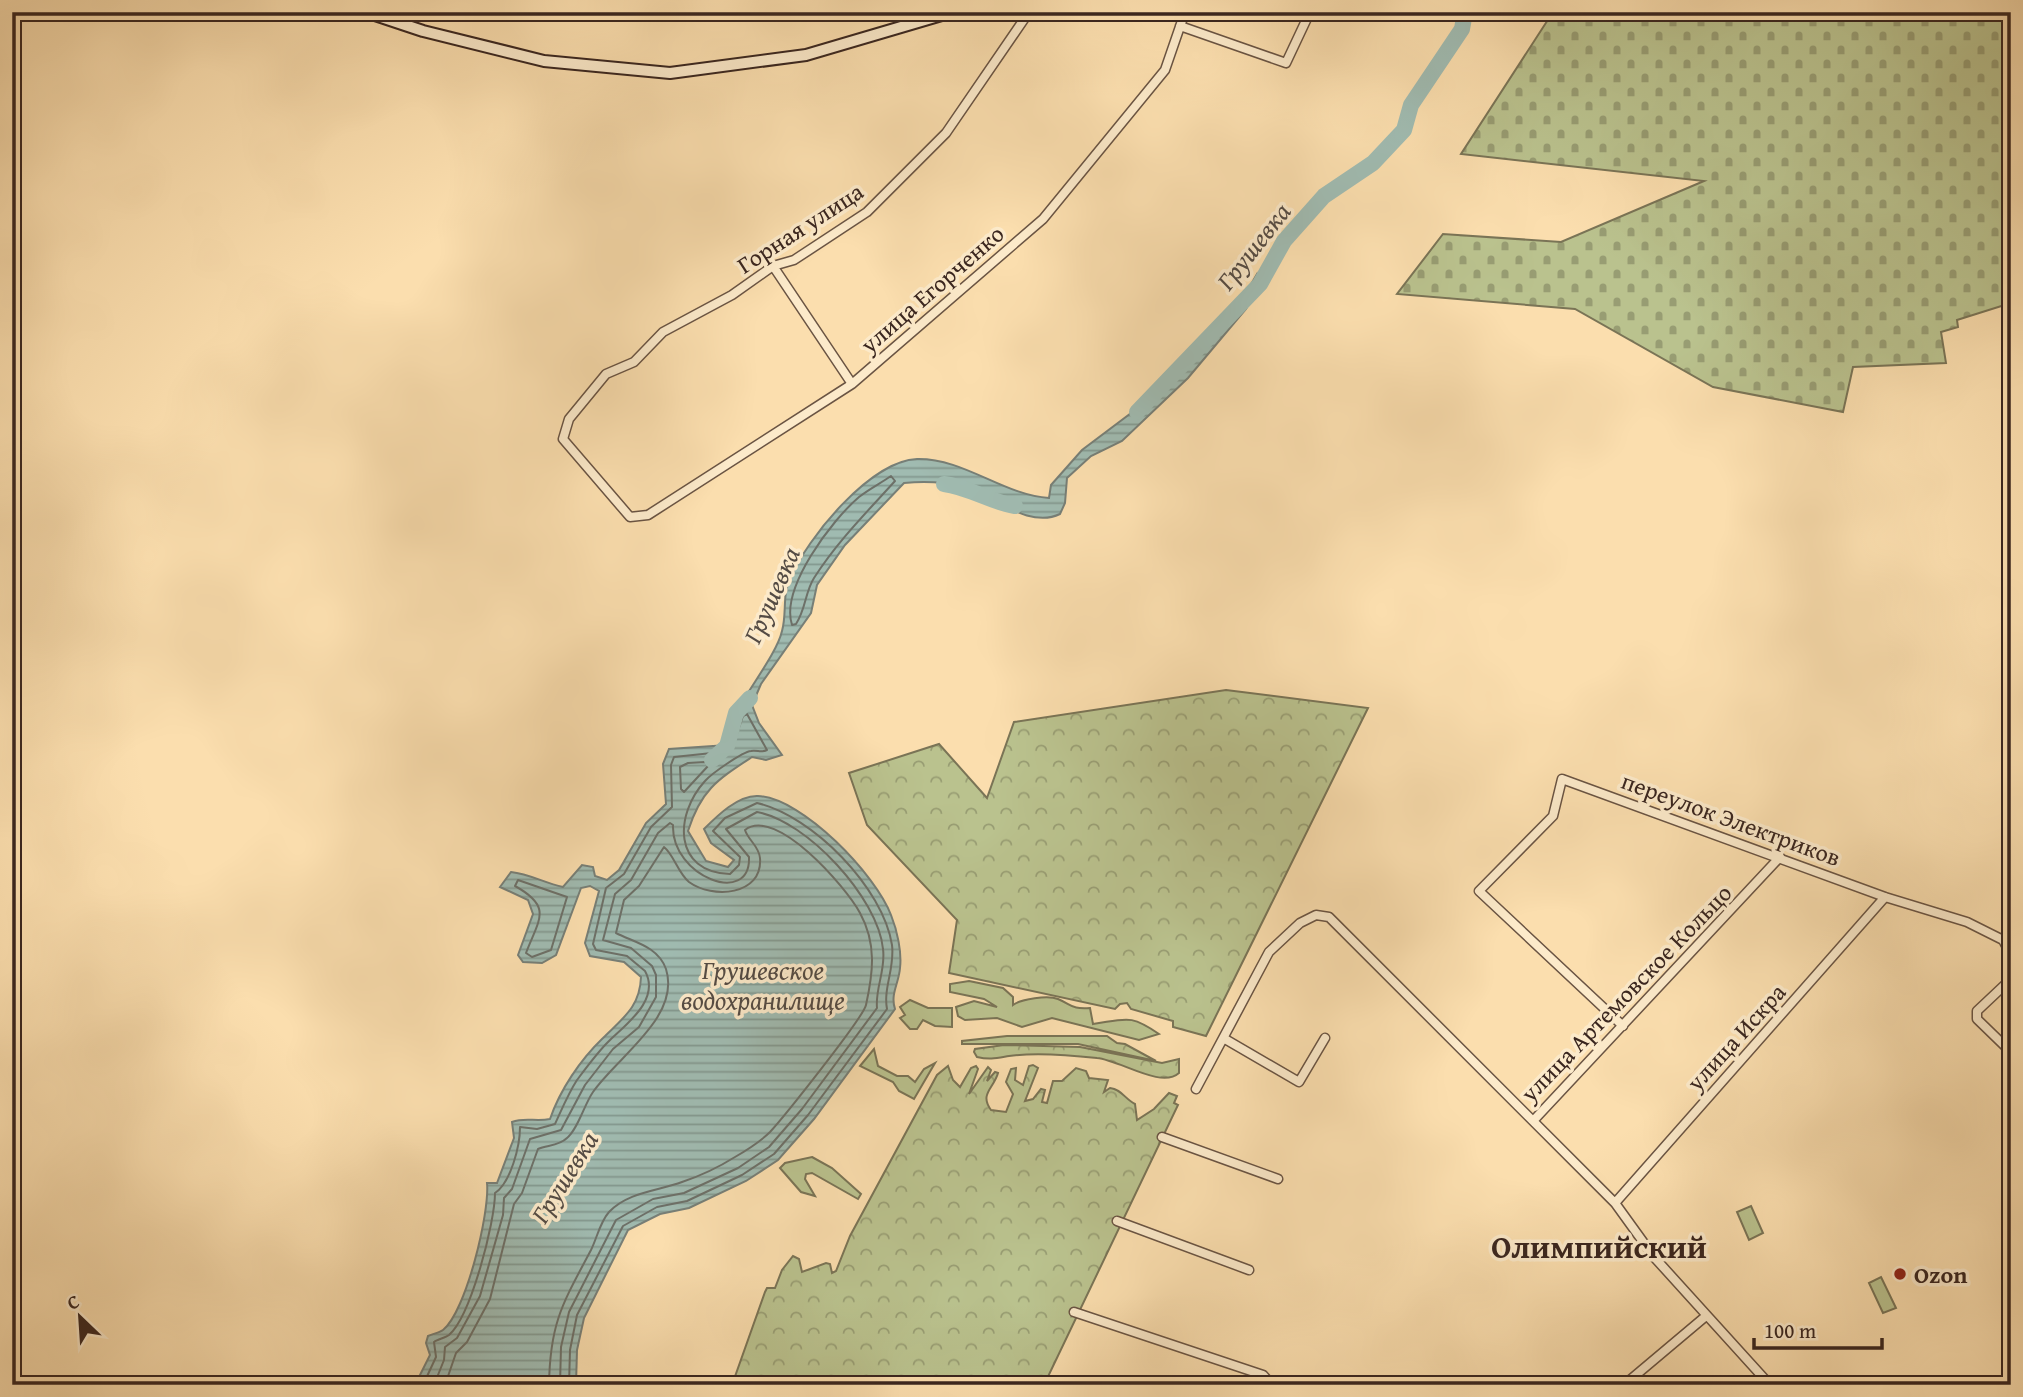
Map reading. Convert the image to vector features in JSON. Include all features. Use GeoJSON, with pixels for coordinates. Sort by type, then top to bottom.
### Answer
{"type":"FeatureCollection","features":[{"type":"Feature","properties":{"kind":"main road"},"geometry":{"type":"LineString","coordinates":[[366,12],[423,31],[544,61],[670,73],[806,55],[952,12]]}},
{"type":"Feature","properties":{"kind":"street","name":"Горная улица"},"geometry":{"type":"LineString","coordinates":[[630,517],[564,439],[569,419],[606,374],[634,362],[663,332],[732,295],[773,266],[794,260],[867,212],[946,133],[1029,12]]}},
{"type":"Feature","properties":{"kind":"street","name":"улица Егорченко"},"geometry":{"type":"LineString","coordinates":[[630,517],[648,515],[852,384],[1043,219],[1165,70],[1185,12]]}},
{"type":"Feature","properties":{"kind":"street"},"geometry":{"type":"LineString","coordinates":[[1180,26],[1286,63],[1310,12]]}},
{"type":"Feature","properties":{"kind":"street"},"geometry":{"type":"LineString","coordinates":[[773,266],[852,384]]}},
{"type":"Feature","properties":{"kind":"street","name":"переулок Электриков"},"geometry":{"type":"LineString","coordinates":[[1623,1026],[1479,891],[1553,816],[1562,779],[1885,897],[1967,922],[2003,940],[2011,955]]}},
{"type":"Feature","properties":{"kind":"street","name":"улица Артемовское Кольцо"},"geometry":{"type":"LineString","coordinates":[[1225,1039],[1269,952],[1300,923],[1316,915],[1329,917],[1533,1121],[1780,858]]}},
{"type":"Feature","properties":{"kind":"street","name":"улица Искра"},"geometry":{"type":"LineString","coordinates":[[1615,1203],[1885,897]]}},
{"type":"Feature","properties":{"kind":"street"},"geometry":{"type":"LineString","coordinates":[[2011,979],[1977,1012],[1978,1019],[2011,1052]]}},
{"type":"Feature","properties":{"kind":"street"},"geometry":{"type":"LineString","coordinates":[[1196,1089],[1225,1039],[1298,1082],[1325,1038]]}},
{"type":"Feature","properties":{"kind":"street"},"geometry":{"type":"LineString","coordinates":[[1533,1121],[1615,1203],[1654,1257],[1770,1385]]}},
{"type":"Feature","properties":{"kind":"street"},"geometry":{"type":"LineString","coordinates":[[1162,1138],[1278,1179]]}},
{"type":"Feature","properties":{"kind":"street"},"geometry":{"type":"LineString","coordinates":[[1117,1221],[1249,1270]]}},
{"type":"Feature","properties":{"kind":"street"},"geometry":{"type":"LineString","coordinates":[[1074,1312],[1263,1375],[1272,1385]]}},
{"type":"Feature","properties":{"kind":"street"},"geometry":{"type":"LineString","coordinates":[[1624,1385],[1706,1315]]}},
{"type":"Feature","properties":{"kind":"green space"},"geometry":{"type":"Polygon","coordinates":[[[1553,12],[1648,12],[1706,20],[1719,12],[2011,12],[2011,303],[1957,320],[1958,327],[1941,332],[1946,363],[1853,367],[1843,412],[1713,387],[1575,309],[1397,294],[1443,234],[1561,242],[1704,181],[1461,154],[1553,12]]]}},
{"type":"Feature","properties":{"kind":"green space"},"geometry":{"type":"Polygon","coordinates":[[[1226,690],[1368,708],[1206,1036],[1173,1027],[1173,1021],[1131,1009],[1127,1003],[1120,1004],[1115,1009],[949,973],[957,920],[867,825],[849,773],[939,744],[987,798],[1014,722],[1226,690]]]}},
{"type":"Feature","properties":{"kind":"green space"},"geometry":{"type":"Polygon","coordinates":[[[969,981],[1003,988],[1013,997],[1013,1005],[1028,999],[1054,998],[1076,1007],[1090,1008],[1093,1024],[1128,1020],[1141,1023],[1159,1034],[1139,1040],[1052,1018],[1022,1027],[997,1018],[965,1020],[958,1016],[956,1007],[974,1001],[997,1007],[984,999],[950,992],[950,984],[969,981]]]}},
{"type":"Feature","properties":{"kind":"green space"},"geometry":{"type":"Polygon","coordinates":[[[910,1000],[928,1008],[952,1008],[952,1027],[935,1026],[923,1020],[917,1029],[910,1029],[900,1018],[905,1015],[900,1007],[910,1000]]]}},
{"type":"Feature","properties":{"kind":"green space"},"geometry":{"type":"Polygon","coordinates":[[[1007,1036],[1107,1036],[1156,1061],[1078,1044],[962,1044],[962,1041],[1007,1036]]]}},
{"type":"Feature","properties":{"kind":"green space"},"geometry":{"type":"Polygon","coordinates":[[[1004,1045],[1080,1047],[1162,1063],[1179,1059],[1179,1073],[1162,1078],[1106,1060],[1087,1057],[1030,1054],[986,1058],[977,1057],[974,1052],[975,1049],[1004,1045]]]}},
{"type":"Feature","properties":{"kind":"green space"},"geometry":{"type":"Polygon","coordinates":[[[874,1049],[878,1066],[897,1076],[908,1076],[915,1082],[924,1069],[935,1063],[914,1099],[899,1091],[893,1082],[860,1066],[874,1049]]]}},
{"type":"Feature","properties":{"kind":"green space"},"geometry":{"type":"Polygon","coordinates":[[[948,1066],[953,1080],[960,1087],[971,1068],[976,1066],[978,1069],[969,1094],[988,1067],[991,1070],[987,1081],[995,1072],[998,1073],[986,1100],[991,1110],[1006,1112],[1013,1094],[1006,1082],[1011,1069],[1016,1068],[1015,1080],[1023,1085],[1029,1066],[1038,1068],[1025,1101],[1033,1099],[1041,1089],[1045,1090],[1042,1102],[1047,1103],[1053,1081],[1062,1081],[1076,1068],[1086,1071],[1089,1078],[1108,1080],[1104,1092],[1110,1088],[1114,1089],[1135,1104],[1137,1120],[1154,1109],[1169,1093],[1177,1096],[1174,1103],[1178,1105],[1044,1385],[732,1385],[767,1288],[775,1288],[782,1270],[793,1256],[799,1259],[802,1272],[826,1263],[830,1264],[832,1273],[836,1271],[850,1236],[937,1075],[948,1066]]]}},
{"type":"Feature","properties":{"kind":"green space"},"geometry":{"type":"Polygon","coordinates":[[[812,1157],[832,1168],[861,1194],[858,1199],[812,1173],[806,1174],[805,1179],[815,1196],[801,1192],[780,1168],[785,1163],[812,1157]]]}},
{"type":"Feature","properties":{"kind":"green space"},"geometry":{"type":"Polygon","coordinates":[[[1751,1206],[1763,1233],[1749,1240],[1737,1212],[1751,1206]]]}},
{"type":"Feature","properties":{"kind":"green space"},"geometry":{"type":"Polygon","coordinates":[[[1881,1277],[1896,1308],[1883,1313],[1869,1283],[1881,1277]]]}},
{"type":"Feature","properties":{"kind":"water","name":"Грушевское водохранилище"},"geometry":{"type":"Polygon","coordinates":[[[1257,274],[1260,284],[1246,309],[1188,378],[1122,441],[1091,456],[1067,478],[1065,503],[1060,514],[1048,518],[1024,514],[975,491],[949,484],[904,483],[845,545],[817,585],[811,613],[761,684],[752,705],[759,723],[782,755],[766,760],[752,757],[729,772],[705,796],[688,831],[706,861],[728,867],[734,860],[711,843],[704,829],[728,807],[743,799],[758,796],[776,800],[796,810],[836,841],[870,880],[891,915],[900,955],[895,1009],[814,1119],[778,1160],[746,1181],[689,1208],[660,1214],[628,1230],[584,1318],[577,1350],[576,1385],[415,1385],[430,1355],[426,1343],[428,1336],[443,1330],[452,1320],[468,1283],[485,1216],[487,1183],[497,1183],[514,1138],[512,1122],[550,1119],[572,1076],[586,1056],[624,1018],[634,1004],[640,987],[641,977],[624,962],[590,956],[585,943],[599,891],[590,886],[581,888],[556,955],[542,963],[523,962],[518,955],[533,914],[528,900],[500,887],[511,872],[563,887],[582,865],[593,867],[595,876],[607,880],[619,870],[646,823],[666,804],[663,764],[669,749],[728,745],[736,714],[779,640],[788,585],[798,562],[825,524],[861,487],[899,463],[917,459],[951,464],[1016,490],[1049,498],[1051,485],[1082,450],[1151,398],[1238,307],[1257,274]]]}},
{"type":"Feature","properties":{"kind":"waterway","name":"Грушевка"},"geometry":{"type":"LineString","coordinates":[[1137,412],[1260,284],[1284,241],[1324,196],[1373,163],[1404,130],[1411,105],[1462,29],[1465,12]]}},
{"type":"Feature","properties":{"kind":"waterway","name":"Грушевка"},"geometry":{"type":"LineString","coordinates":[[944,484],[1015,506]]}},
{"type":"Feature","properties":{"kind":"waterway","name":"Грушевка"},"geometry":{"type":"LineString","coordinates":[[712,760],[727,746],[736,713],[750,698]]}},
{"type":"Feature","properties":{"kind":"place","name":"Ozon"},"geometry":{"type":"Point","coordinates":[1900,1274]}},
{"type":"Feature","properties":{"kind":"district","name":"Олимпийский"},"geometry":{"type":"Point","coordinates":[1599,1246]}}]}
